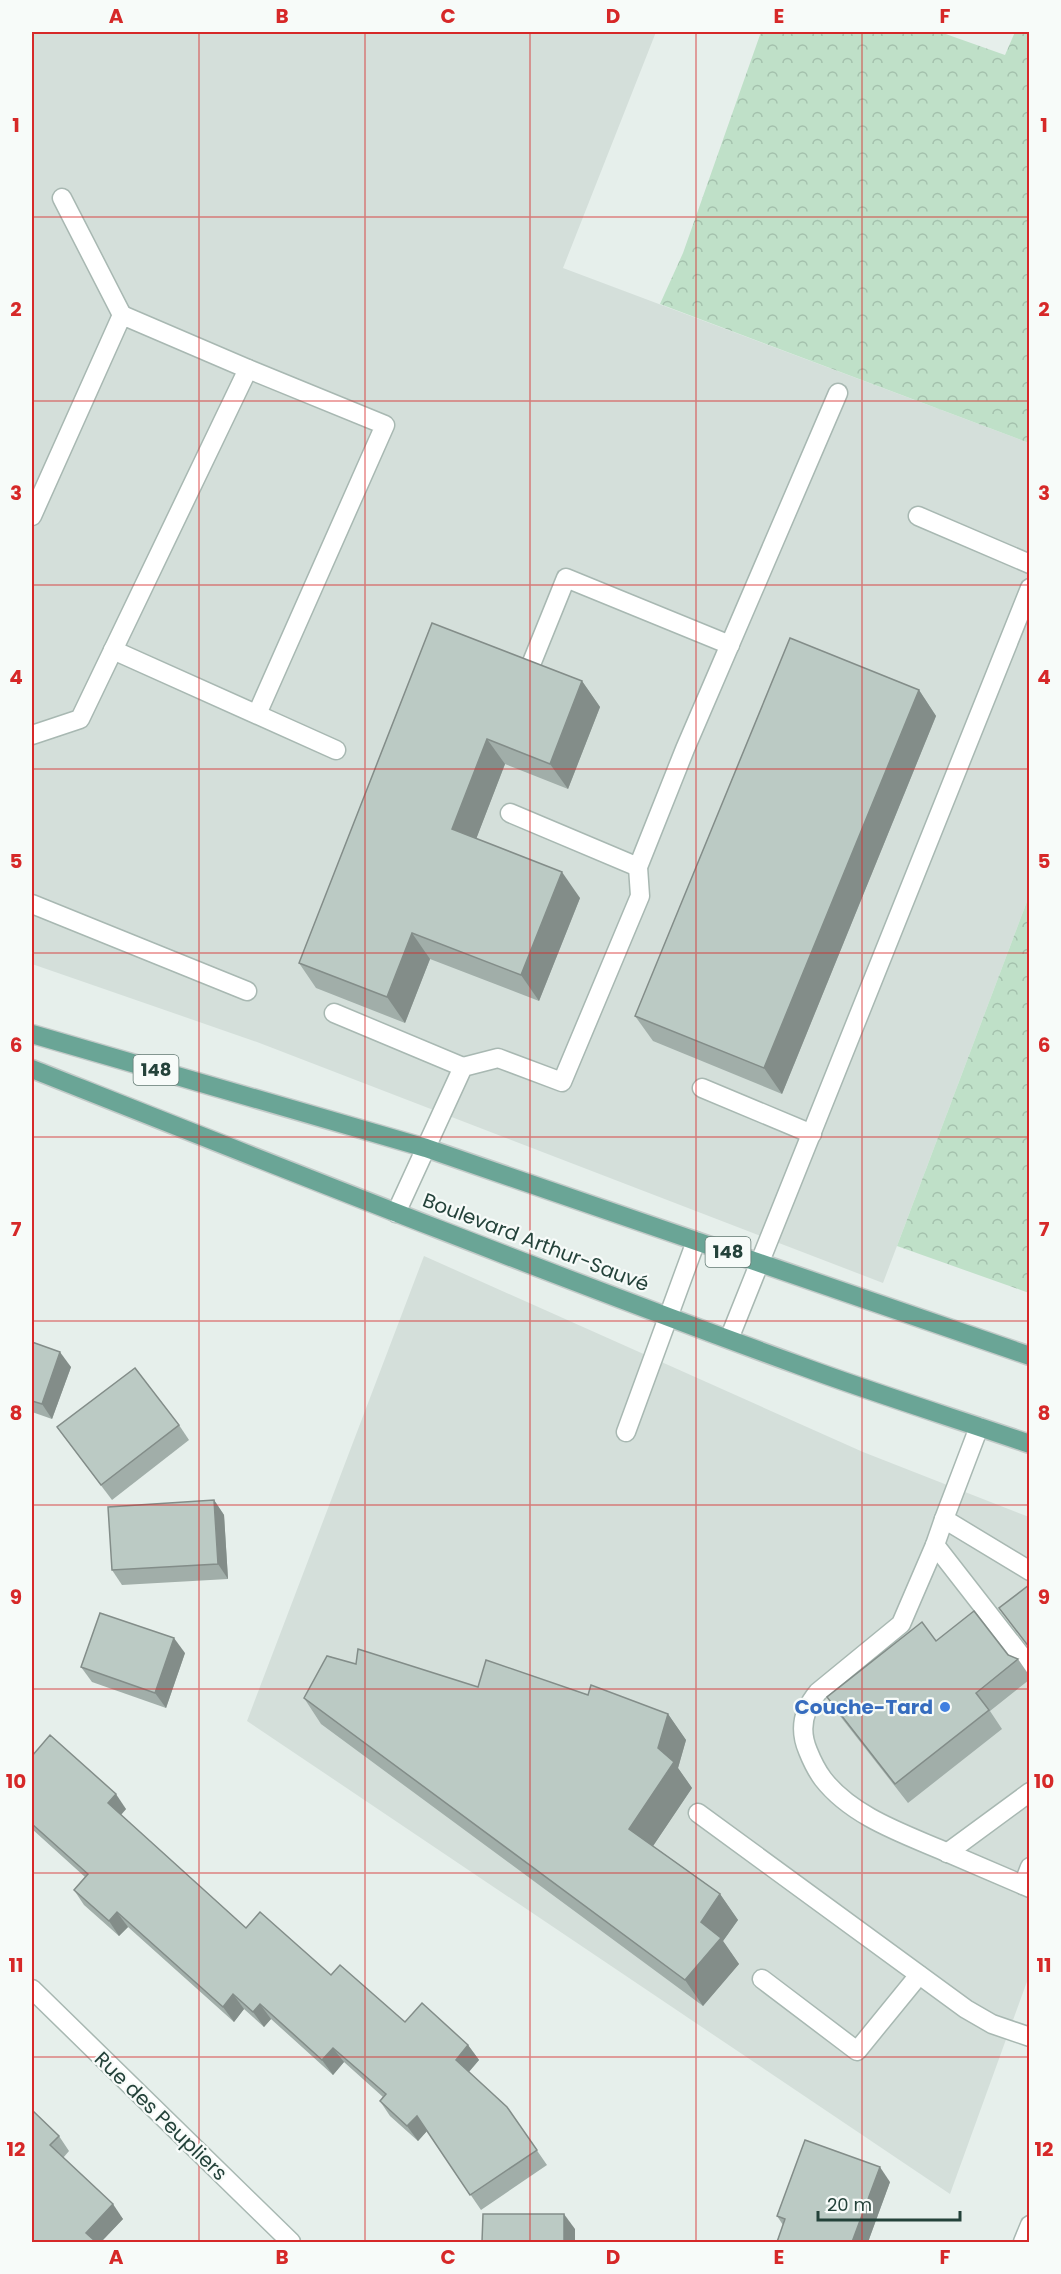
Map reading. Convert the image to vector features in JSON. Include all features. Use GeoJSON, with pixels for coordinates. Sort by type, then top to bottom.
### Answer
{"type":"FeatureCollection","features":[{"type":"Feature","properties":{"kind":"main road","name":"148"},"geometry":{"type":"LineString","coordinates":[[32,1034],[426,1148],[1029,1356]]}},
{"type":"Feature","properties":{"kind":"main road","name":"Boulevard Arthur-Sauvé"},"geometry":{"type":"LineString","coordinates":[[32,1069],[396,1214],[802,1367],[1029,1444]]}},
{"type":"Feature","properties":{"kind":"street"},"geometry":{"type":"LineString","coordinates":[[62,198],[122,315],[385,425],[256,714]]}},
{"type":"Feature","properties":{"kind":"street"},"geometry":{"type":"LineString","coordinates":[[32,516],[122,315]]}},
{"type":"Feature","properties":{"kind":"street"},"geometry":{"type":"LineString","coordinates":[[32,735],[80,719],[248,369]]}},
{"type":"Feature","properties":{"kind":"street"},"geometry":{"type":"LineString","coordinates":[[334,1013],[463,1067],[498,1058],[562,1082],[640,896],[638,867],[838,393]]}},
{"type":"Feature","properties":{"kind":"street"},"geometry":{"type":"LineString","coordinates":[[918,516],[1029,564]]}},
{"type":"Feature","properties":{"kind":"street"},"geometry":{"type":"LineString","coordinates":[[530,667],[566,578],[730,645]]}},
{"type":"Feature","properties":{"kind":"street"},"geometry":{"type":"LineString","coordinates":[[729,1339],[1029,588]]}},
{"type":"Feature","properties":{"kind":"street"},"geometry":{"type":"LineString","coordinates":[[113,650],[336,750]]}},
{"type":"Feature","properties":{"kind":"street"},"geometry":{"type":"LineString","coordinates":[[510,813],[638,867]]}},
{"type":"Feature","properties":{"kind":"street"},"geometry":{"type":"LineString","coordinates":[[32,904],[247,991]]}},
{"type":"Feature","properties":{"kind":"street"},"geometry":{"type":"LineString","coordinates":[[396,1214],[463,1067]]}},
{"type":"Feature","properties":{"kind":"street"},"geometry":{"type":"LineString","coordinates":[[702,1088],[812,1134]]}},
{"type":"Feature","properties":{"kind":"street"},"geometry":{"type":"LineString","coordinates":[[626,1432],[696,1241]]}},
{"type":"Feature","properties":{"kind":"street"},"geometry":{"type":"LineString","coordinates":[[979,1427],[935,1545],[901,1624],[818,1692],[809,1702],[804,1715],[802,1731],[814,1764],[823,1779],[860,1811],[891,1829],[1026,1887],[1029,1867]]}},
{"type":"Feature","properties":{"kind":"street"},"geometry":{"type":"LineString","coordinates":[[944,1519],[1029,1571]]}},
{"type":"Feature","properties":{"kind":"street"},"geometry":{"type":"LineString","coordinates":[[935,1545],[1029,1667]]}},
{"type":"Feature","properties":{"kind":"street"},"geometry":{"type":"LineString","coordinates":[[947,1853],[1029,1792]]}},
{"type":"Feature","properties":{"kind":"street"},"geometry":{"type":"LineString","coordinates":[[698,1813],[966,2009],[992,2024],[1029,2037]]}},
{"type":"Feature","properties":{"kind":"street"},"geometry":{"type":"LineString","coordinates":[[762,1979],[857,2051],[919,1975]]}},
{"type":"Feature","properties":{"kind":"street","name":"Rue des Peupliers"},"geometry":{"type":"LineString","coordinates":[[32,1989],[291,2242]]}},
{"type":"Feature","properties":{"kind":"street"},"geometry":{"type":"LineString","coordinates":[[1023,2242],[1029,2225]]}},
{"type":"Feature","properties":{"kind":"shaded area"},"geometry":{"type":"Polygon","coordinates":[[[32,32],[656,32],[563,268],[1029,443],[1029,896],[883,1283],[257,1042],[32,964],[32,32]]]}},
{"type":"Feature","properties":{"kind":"shaded area"},"geometry":{"type":"Polygon","coordinates":[[[424,1256],[863,1452],[1029,1517],[1029,1976],[950,2194],[247,1721],[424,1256]]]}},
{"type":"Feature","properties":{"kind":"green space"},"geometry":{"type":"Polygon","coordinates":[[[761,32],[940,32],[1005,55],[1015,32],[1029,32],[1029,443],[660,304],[683,253],[761,32]]]}},
{"type":"Feature","properties":{"kind":"green space"},"geometry":{"type":"Polygon","coordinates":[[[1029,896],[1030,1293],[897,1246],[1029,896]]]}},
{"type":"Feature","properties":{"kind":"building"},"geometry":{"type":"Polygon","coordinates":[[[432,623],[582,681],[550,764],[487,739],[452,829],[562,872],[521,975],[412,933],[387,997],[299,963],[432,623]]]}},
{"type":"Feature","properties":{"kind":"building"},"geometry":{"type":"Polygon","coordinates":[[[790,638],[919,690],[764,1068],[635,1016],[790,638]]]}},
{"type":"Feature","properties":{"kind":"building"},"geometry":{"type":"Polygon","coordinates":[[[32,1342],[60,1352],[42,1404],[32,1401],[32,1342]]]}},
{"type":"Feature","properties":{"kind":"building"},"geometry":{"type":"Polygon","coordinates":[[[135,1368],[179,1425],[101,1485],[57,1427],[135,1368]]]}},
{"type":"Feature","properties":{"kind":"building"},"geometry":{"type":"Polygon","coordinates":[[[214,1500],[218,1564],[112,1570],[108,1507],[214,1500]]]}},
{"type":"Feature","properties":{"kind":"building"},"geometry":{"type":"Polygon","coordinates":[[[1029,1585],[1029,1647],[999,1608],[1029,1585]]]}},
{"type":"Feature","properties":{"kind":"building"},"geometry":{"type":"Polygon","coordinates":[[[974,1611],[1008,1655],[1018,1659],[976,1693],[989,1710],[895,1784],[827,1697],[922,1622],[936,1641],[974,1611]]]}},
{"type":"Feature","properties":{"kind":"building"},"geometry":{"type":"Polygon","coordinates":[[[100,1613],[174,1638],[155,1693],[81,1667],[100,1613]]]}},
{"type":"Feature","properties":{"kind":"building"},"geometry":{"type":"Polygon","coordinates":[[[358,1649],[478,1687],[486,1660],[588,1695],[591,1685],[668,1714],[658,1748],[674,1762],[629,1829],[720,1894],[701,1922],[721,1938],[685,1980],[304,1698],[327,1656],[356,1664],[358,1649]]]}},
{"type":"Feature","properties":{"kind":"building"},"geometry":{"type":"Polygon","coordinates":[[[50,1735],[116,1794],[108,1803],[246,1928],[260,1912],[331,1975],[340,1965],[405,2022],[422,2003],[468,2045],[456,2060],[507,2107],[537,2150],[470,2195],[417,2116],[407,2126],[380,2101],[386,2094],[333,2048],[322,2060],[260,2004],[253,2012],[233,1994],[223,2007],[117,1912],[109,1921],[74,1890],[88,1874],[32,1824],[32,1756],[50,1735]]]}},
{"type":"Feature","properties":{"kind":"building"},"geometry":{"type":"Polygon","coordinates":[[[32,2110],[59,2136],[50,2145],[113,2204],[86,2233],[96,2242],[32,2242],[32,2110]]]}},
{"type":"Feature","properties":{"kind":"building"},"geometry":{"type":"Polygon","coordinates":[[[805,2140],[880,2167],[852,2242],[777,2242],[785,2219],[777,2216],[805,2140]]]}},
{"type":"Feature","properties":{"kind":"building"},"geometry":{"type":"Polygon","coordinates":[[[483,2214],[564,2214],[564,2242],[482,2242],[483,2214]]]}},
{"type":"Feature","properties":{"kind":"place","name":"Couche-Tard"},"geometry":{"type":"Point","coordinates":[945,1707]}}]}
